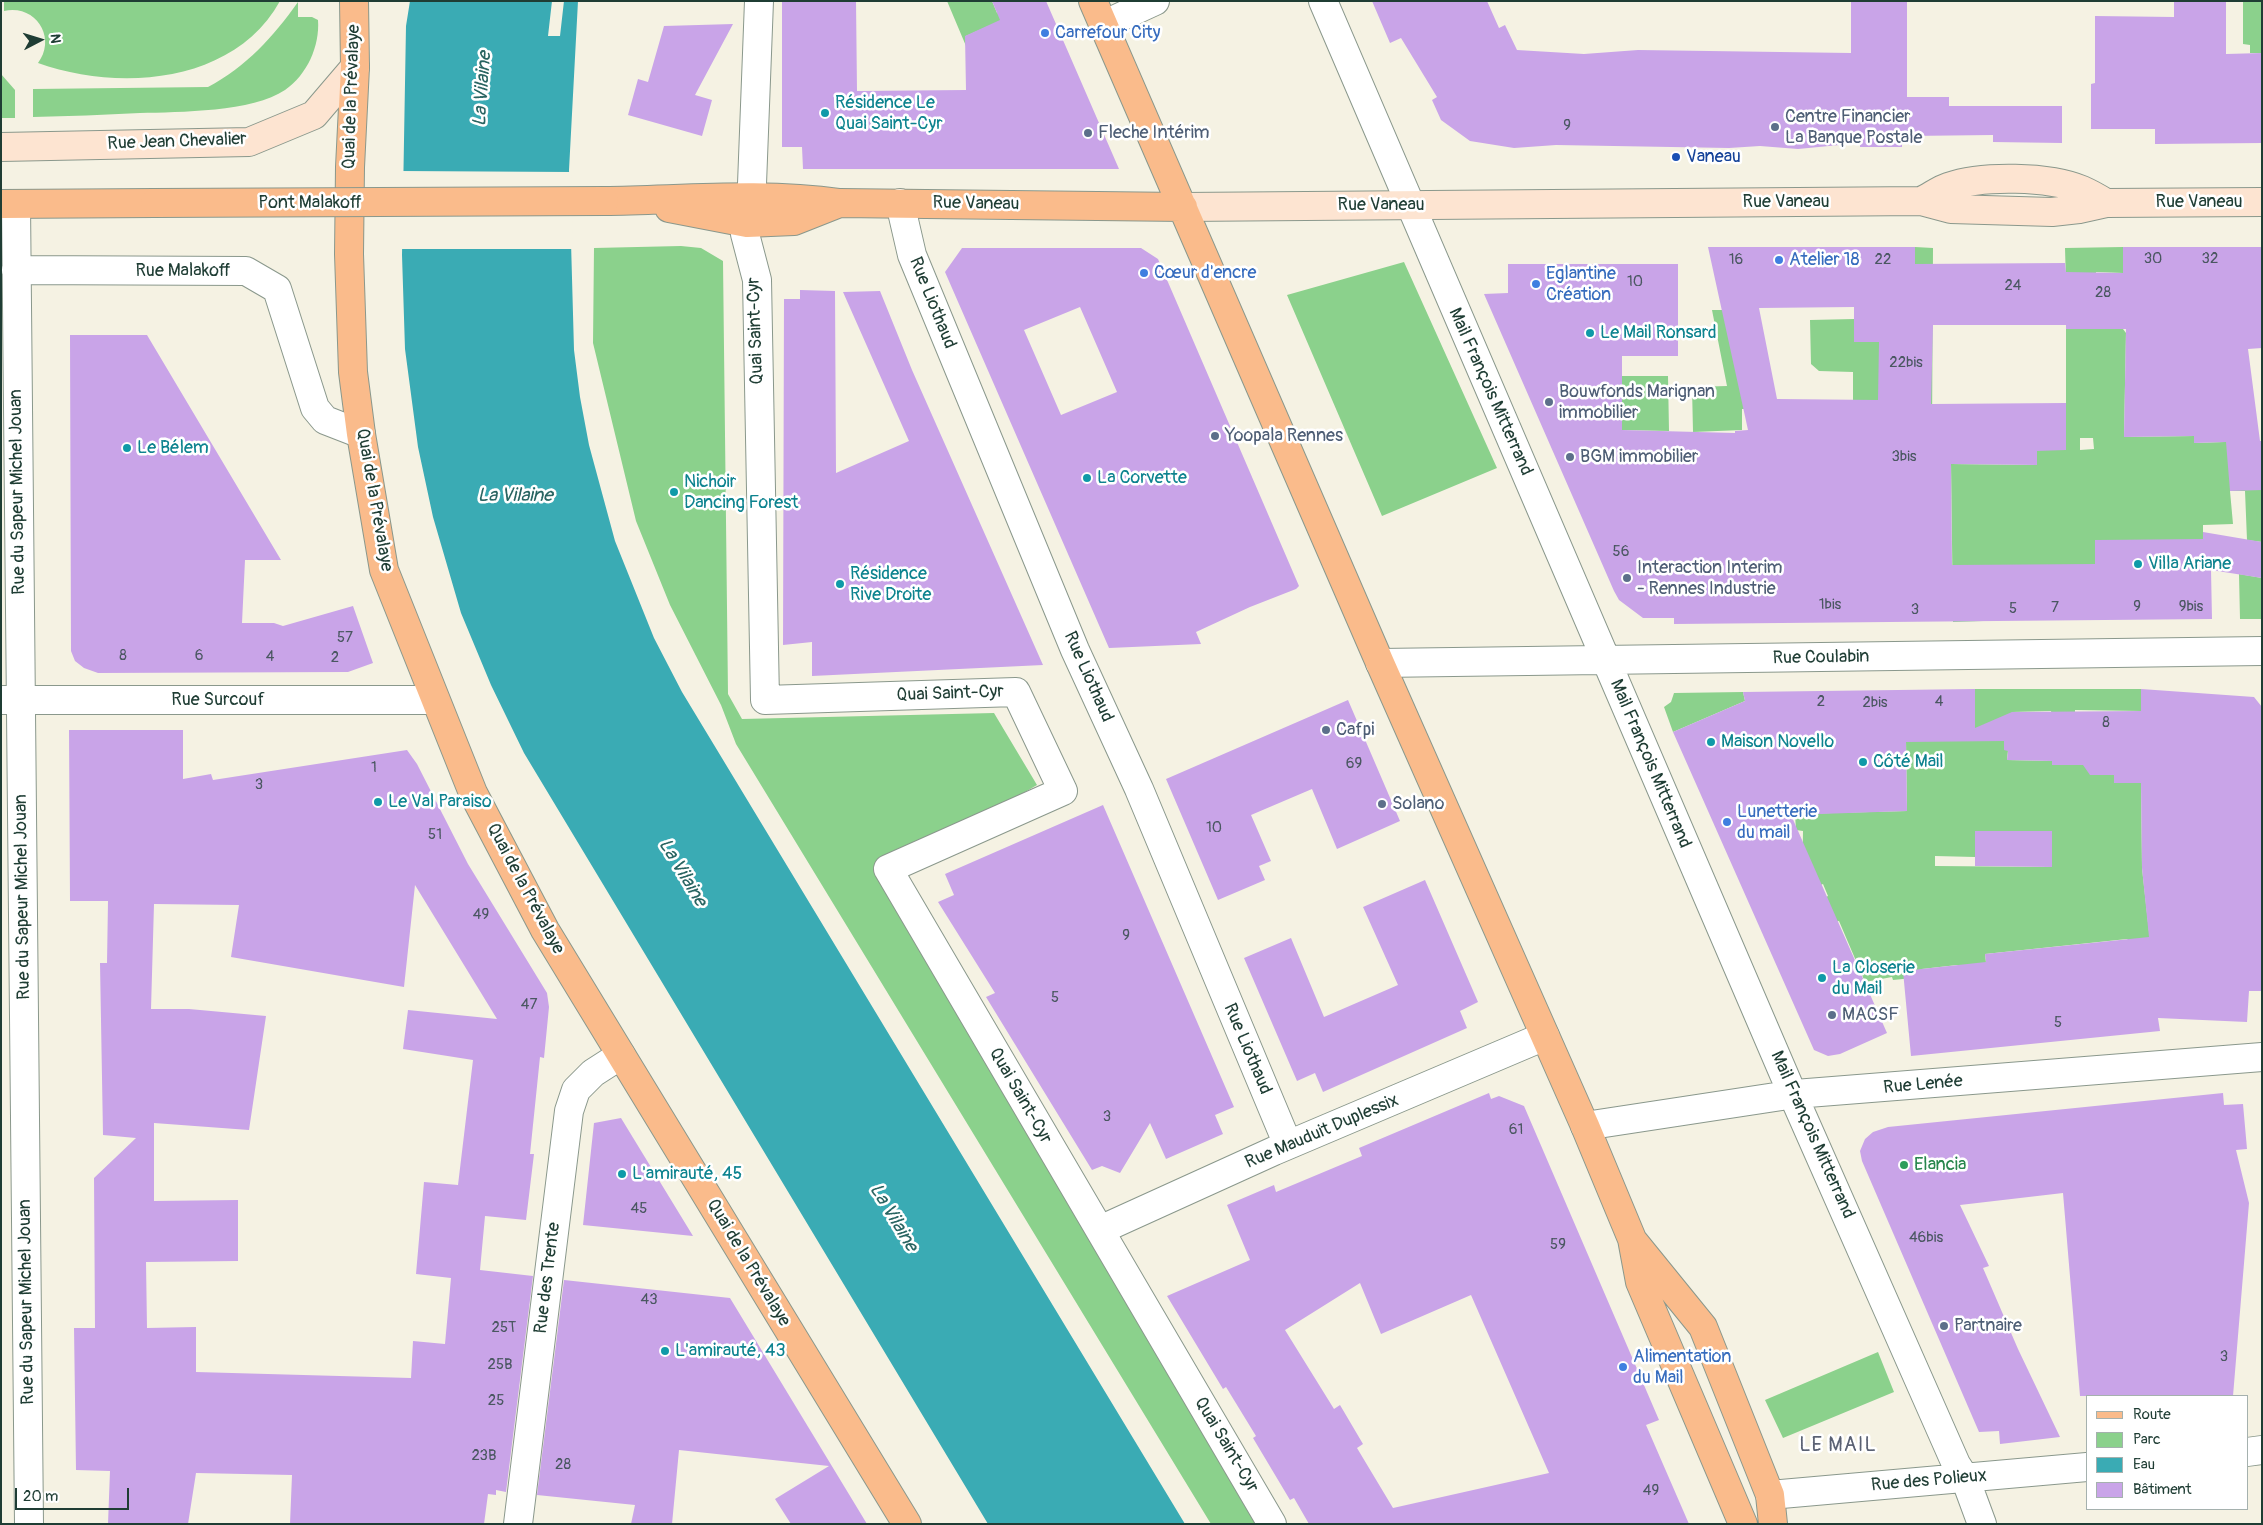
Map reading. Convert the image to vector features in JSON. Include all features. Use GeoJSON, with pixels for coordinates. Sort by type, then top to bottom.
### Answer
{"type":"FeatureCollection","features":[{"type":"Feature","properties":{"kind":"main road","name":"Quai de la Prévalaye"},"geometry":{"type":"LineString","coordinates":[[354,1],[355,67],[350,167],[350,254],[354,372],[361,434],[384,570],[473,793],[544,930],[906,1524]]}},
{"type":"Feature","properties":{"kind":"main road"},"geometry":{"type":"LineString","coordinates":[[1098,13],[1380,663],[1585,1126],[1632,1239],[1640,1282],[1743,1524]]}},
{"type":"Feature","properties":{"kind":"main road","name":"Rue Jean Chevalier"},"geometry":{"type":"LineString","coordinates":[[1,147],[249,142],[314,115],[355,67]]}},
{"type":"Feature","properties":{"kind":"main road","name":"Rue Vaneau"},"geometry":{"type":"LineString","coordinates":[[604,201],[641,200],[684,213],[750,201],[794,221],[840,203],[1183,207],[1921,201],[1948,187],[1976,180],[2011,180],[2049,181],[2081,189],[2106,202],[2262,202]]}},
{"type":"Feature","properties":{"kind":"main road","name":"Pont Malakoff"},"geometry":{"type":"LineString","coordinates":[[9,204],[604,201]]}},
{"type":"Feature","properties":{"kind":"main road"},"geometry":{"type":"LineString","coordinates":[[1632,1239],[1703,1327],[1770,1494],[1773,1524]]}},
{"type":"Feature","properties":{"kind":"street","name":"Quai Saint-Cyr"},"geometry":{"type":"LineString","coordinates":[[759,1],[750,201],[745,234],[757,280],[765,700],[1016,692],[1063,791],[888,869],[1272,1524]]}},
{"type":"Feature","properties":{"kind":"street"},"geometry":{"type":"LineString","coordinates":[[1098,13],[1155,1]]}},
{"type":"Feature","properties":{"kind":"street","name":"Mail François Mitterrand"},"geometry":{"type":"LineString","coordinates":[[1323,1],[1409,205],[1794,1094],[1956,1464],[1965,1478],[1982,1524]]}},
{"type":"Feature","properties":{"kind":"street"},"geometry":{"type":"LineString","coordinates":[[9,204],[16,270]]}},
{"type":"Feature","properties":{"kind":"street","name":"Rue Liothaud"},"geometry":{"type":"LineString","coordinates":[[900,204],[912,255],[1075,650],[1139,789],[1288,1146]]}},
{"type":"Feature","properties":{"kind":"street","name":"Rue Malakoff"},"geometry":{"type":"LineString","coordinates":[[16,270],[246,271],[277,289],[315,408],[325,420],[361,434]]}},
{"type":"Feature","properties":{"kind":"street","name":"Rue du Sapeur Michel Jouan"},"geometry":{"type":"LineString","coordinates":[[16,270],[11,699],[29,1524]]}},
{"type":"Feature","properties":{"kind":"street","name":"Rue Coulabin"},"geometry":{"type":"LineString","coordinates":[[1380,663],[2262,651]]}},
{"type":"Feature","properties":{"kind":"street","name":"Rue Surcouf"},"geometry":{"type":"LineString","coordinates":[[11,699],[435,700]]}},
{"type":"Feature","properties":{"kind":"street","name":"Rue Mauduit Duplessix"},"geometry":{"type":"LineString","coordinates":[[1100,1230],[1288,1146],[1545,1036]]}},
{"type":"Feature","properties":{"kind":"street","name":"Rue des Trente"},"geometry":{"type":"LineString","coordinates":[[518,1524],[569,1111],[576,1090],[593,1073],[621,1055]]}},
{"type":"Feature","properties":{"kind":"street","name":"Rue Lenée"},"geometry":{"type":"LineString","coordinates":[[1585,1126],[1794,1094],[2262,1057]]}},
{"type":"Feature","properties":{"kind":"street"},"geometry":{"type":"LineString","coordinates":[[2248,1452],[2262,1450]]}},
{"type":"Feature","properties":{"kind":"street","name":"Rue des Polieux"},"geometry":{"type":"LineString","coordinates":[[1770,1494],[2086,1467]]}},
{"type":"Feature","properties":{"kind":"green space"},"geometry":{"type":"Polygon","coordinates":[[[4,1],[280,1],[260,29],[234,50],[205,65],[172,74],[138,78],[104,77],[70,72],[38,63],[45,43],[40,25],[34,18],[25,13],[15,10],[4,11],[4,1]]]}},
{"type":"Feature","properties":{"kind":"green space"},"geometry":{"type":"Polygon","coordinates":[[[947,1],[992,1],[997,13],[1011,16],[966,36],[966,46],[947,1]]]}},
{"type":"Feature","properties":{"kind":"green space"},"geometry":{"type":"Polygon","coordinates":[[[2243,1],[2262,1],[2262,53],[2250,53],[2250,45],[2243,44],[2243,1]]]}},
{"type":"Feature","properties":{"kind":"green space"},"geometry":{"type":"Polygon","coordinates":[[[298,2],[298,17],[312,17],[318,20],[317,40],[306,68],[300,76],[285,90],[271,97],[235,107],[195,111],[33,117],[33,89],[208,87],[247,61],[269,39],[298,2]]]}},
{"type":"Feature","properties":{"kind":"green space"},"geometry":{"type":"Polygon","coordinates":[[[1,74],[15,90],[15,118],[1,118],[1,74]]]}},
{"type":"Feature","properties":{"kind":"green space"},"geometry":{"type":"Polygon","coordinates":[[[681,246],[701,248],[723,261],[728,694],[742,719],[994,713],[1037,785],[895,869],[1280,1524],[1211,1524],[736,744],[721,705],[670,605],[636,521],[593,343],[594,248],[681,246]]]}},
{"type":"Feature","properties":{"kind":"green space"},"geometry":{"type":"Polygon","coordinates":[[[1915,247],[1933,248],[1932,435],[1853,433],[1853,372],[1819,371],[1811,364],[1810,320],[1854,319],[1854,342],[1882,342],[1915,247]]]}},
{"type":"Feature","properties":{"kind":"green space"},"geometry":{"type":"Polygon","coordinates":[[[2123,247],[2123,273],[2096,272],[2095,283],[2066,283],[2065,248],[2123,247]]]}},
{"type":"Feature","properties":{"kind":"green space"},"geometry":{"type":"Polygon","coordinates":[[[1404,262],[1497,468],[1382,516],[1287,295],[1404,262]]]}},
{"type":"Feature","properties":{"kind":"green space"},"geometry":{"type":"Polygon","coordinates":[[[1712,310],[1756,310],[1769,409],[1742,409],[1742,430],[1693,432],[1692,387],[1727,386],[1712,310]]]}},
{"type":"Feature","properties":{"kind":"green space"},"geometry":{"type":"Polygon","coordinates":[[[2066,329],[2123,329],[2126,333],[2124,437],[2194,436],[2194,443],[2254,441],[2262,490],[2262,542],[2247,540],[2245,491],[2230,491],[2233,524],[2203,525],[2203,541],[2095,540],[2095,587],[1983,565],[1983,621],[1953,622],[1951,464],[2037,465],[2037,437],[2066,437],[2066,329]],[[2080,438],[2080,450],[2094,449],[2093,438],[2080,438]]]}},
{"type":"Feature","properties":{"kind":"green space"},"geometry":{"type":"Polygon","coordinates":[[[1604,376],[1668,376],[1669,431],[1622,430],[1622,386],[1604,376]]]}},
{"type":"Feature","properties":{"kind":"green space"},"geometry":{"type":"Polygon","coordinates":[[[2239,574],[2262,578],[2262,619],[2240,619],[2239,574]]]}},
{"type":"Feature","properties":{"kind":"green space"},"geometry":{"type":"Polygon","coordinates":[[[1975,689],[2141,689],[2141,711],[2075,710],[2075,716],[2052,717],[2051,711],[2012,712],[2007,760],[2052,761],[2052,765],[2088,765],[2114,775],[2114,783],[2141,783],[2142,868],[2152,959],[2127,939],[1985,954],[1987,971],[1957,965],[1922,969],[1923,977],[1893,980],[1892,977],[1865,982],[1839,921],[1830,923],[1820,900],[1828,896],[1823,884],[1802,893],[1803,831],[1796,830],[1795,814],[1907,811],[1906,741],[1975,741],[1975,689]],[[2052,831],[1975,857],[1935,856],[1935,866],[2051,867],[2052,831]]]}},
{"type":"Feature","properties":{"kind":"green space"},"geometry":{"type":"Polygon","coordinates":[[[1743,692],[1745,701],[1673,732],[1664,707],[1671,702],[1674,693],[1743,692]]]}},
{"type":"Feature","properties":{"kind":"green space"},"geometry":{"type":"Polygon","coordinates":[[[1878,1352],[1894,1392],[1783,1438],[1765,1400],[1878,1352]]]}},
{"type":"Feature","properties":{"kind":"water","name":"La Vilaine"},"geometry":{"type":"Polygon","coordinates":[[[410,1],[578,1],[569,170],[574,350],[589,445],[615,541],[654,638],[682,692],[1185,1524],[988,1524],[524,753],[491,685],[461,613],[433,517],[418,447],[405,349],[402,255],[406,26],[410,1]]]}},
{"type":"Feature","properties":{"kind":"pier"},"geometry":{"type":"Polygon","coordinates":[[[552,1],[564,1],[560,36],[548,36],[552,1]]]}},
{"type":"Feature","properties":{"kind":"pier"},"geometry":{"type":"Polygon","coordinates":[[[400,171],[571,172],[573,249],[400,249],[400,171]]]}},
{"type":"Feature","properties":{"kind":"building"},"geometry":{"type":"Polygon","coordinates":[[[782,1],[856,1],[857,91],[966,90],[965,36],[1000,20],[992,1],[1046,1],[1119,169],[803,169],[802,147],[782,147],[782,1]]]}},
{"type":"Feature","properties":{"kind":"building"},"geometry":{"type":"Polygon","coordinates":[[[1372,1],[1487,1],[1499,28],[1505,25],[1517,50],[1584,54],[1638,50],[1851,53],[1851,1],[1907,1],[1907,97],[1949,97],[1949,106],[2062,106],[2062,143],[1993,142],[1993,135],[1908,136],[1907,141],[1902,140],[1902,147],[1860,147],[1860,143],[1798,149],[1760,146],[1729,148],[1556,145],[1514,148],[1470,141],[1441,120],[1432,100],[1437,97],[1401,38],[1390,43],[1372,1]]]}},
{"type":"Feature","properties":{"kind":"building"},"geometry":{"type":"Polygon","coordinates":[[[2174,1],[2226,1],[2226,54],[2262,53],[2262,143],[2155,144],[2155,129],[2091,129],[2091,84],[2095,83],[2095,16],[2174,17],[2174,1]]]}},
{"type":"Feature","properties":{"kind":"building"},"geometry":{"type":"Polygon","coordinates":[[[733,24],[695,95],[712,100],[702,136],[628,115],[638,79],[648,82],[664,26],[733,24]]]}},
{"type":"Feature","properties":{"kind":"building"},"geometry":{"type":"Polygon","coordinates":[[[1708,247],[1915,247],[1915,264],[2065,263],[2066,272],[2123,273],[2123,247],[2262,247],[2262,348],[2248,349],[2260,441],[2262,441],[2262,490],[2230,491],[2226,442],[2194,443],[2194,436],[2124,437],[2126,329],[2066,329],[2066,325],[1933,325],[1931,404],[2066,403],[2066,450],[2037,451],[2037,465],[1951,464],[1952,565],[2095,564],[2095,540],[2203,539],[2203,532],[2262,542],[2262,578],[2211,570],[2212,619],[1674,624],[1674,618],[1643,618],[1619,600],[1614,591],[1484,294],[1508,293],[1508,264],[1678,264],[1678,356],[1622,356],[1622,430],[1735,433],[1735,431],[1748,430],[1708,247]],[[1854,307],[1759,308],[1777,399],[1878,400],[1879,342],[1854,342],[1854,307]]]}},
{"type":"Feature","properties":{"kind":"building"},"geometry":{"type":"Polygon","coordinates":[[[962,248],[1141,248],[1158,259],[1299,586],[1296,589],[1250,607],[1196,632],[1201,644],[1109,648],[945,272],[962,248]],[[1080,307],[1024,330],[1061,415],[1117,392],[1080,307]]]}},
{"type":"Feature","properties":{"kind":"building"},"geometry":{"type":"Polygon","coordinates":[[[800,290],[835,291],[836,473],[909,441],[843,292],[880,291],[912,370],[1043,665],[812,676],[812,642],[783,645],[784,299],[800,299],[800,290]]]}},
{"type":"Feature","properties":{"kind":"building"},"geometry":{"type":"Polygon","coordinates":[[[70,335],[147,335],[281,560],[245,560],[242,623],[274,623],[283,626],[353,606],[373,663],[348,672],[98,673],[84,668],[75,661],[71,651],[70,335]]]}},
{"type":"Feature","properties":{"kind":"building"},"geometry":{"type":"Polygon","coordinates":[[[1975,689],[1975,728],[2012,712],[2141,711],[2141,689],[2254,697],[2262,707],[2262,991],[2249,991],[2247,1022],[2158,1018],[2160,1031],[1911,1056],[1903,971],[1986,962],[1985,954],[2149,937],[2142,868],[2141,783],[2114,783],[2114,775],[2090,775],[2083,765],[2052,765],[2052,761],[2007,760],[2008,751],[2004,750],[2004,741],[1906,742],[1907,811],[1791,815],[1887,1033],[1840,1054],[1828,1056],[1814,1050],[1673,732],[1745,701],[1743,692],[1975,689]]]}},
{"type":"Feature","properties":{"kind":"building"},"geometry":{"type":"Polygon","coordinates":[[[1348,700],[1400,821],[1337,849],[1312,789],[1251,815],[1271,861],[1259,866],[1265,880],[1218,900],[1166,779],[1348,700]]]}},
{"type":"Feature","properties":{"kind":"building"},"geometry":{"type":"Polygon","coordinates":[[[69,730],[183,730],[183,779],[211,774],[213,780],[407,750],[417,764],[468,864],[547,993],[549,1007],[544,1058],[540,1057],[530,1154],[534,1154],[526,1220],[485,1216],[480,1270],[533,1276],[506,1492],[496,1490],[496,1495],[488,1494],[484,1524],[290,1524],[292,1475],[196,1473],[188,1524],[108,1524],[110,1471],[76,1470],[74,1328],[95,1328],[94,1178],[136,1138],[103,1135],[100,963],[107,963],[108,901],[70,901],[69,730]],[[415,885],[404,987],[231,957],[239,905],[154,904],[151,1009],[189,1009],[266,1016],[249,1130],[154,1123],[154,1201],[238,1200],[238,1261],[146,1262],[147,1328],[196,1327],[196,1372],[411,1378],[413,1341],[445,1344],[451,1278],[416,1274],[424,1182],[458,1185],[473,1060],[403,1049],[408,1010],[497,1019],[415,885]]]}},
{"type":"Feature","properties":{"kind":"building"},"geometry":{"type":"Polygon","coordinates":[[[1103,805],[1234,1107],[1215,1115],[1223,1134],[1166,1159],[1150,1123],[1120,1173],[1102,1166],[1092,1170],[986,997],[995,993],[938,902],[954,895],[945,874],[1103,805]]]}},
{"type":"Feature","properties":{"kind":"building"},"geometry":{"type":"Polygon","coordinates":[[[1975,831],[2052,831],[2052,867],[1975,866],[1975,831]]]}},
{"type":"Feature","properties":{"kind":"building"},"geometry":{"type":"Polygon","coordinates":[[[1425,880],[1478,1002],[1460,1011],[1467,1028],[1323,1092],[1315,1073],[1297,1081],[1244,958],[1291,938],[1324,1017],[1398,985],[1363,907],[1425,880]]]}},
{"type":"Feature","properties":{"kind":"building"},"geometry":{"type":"Polygon","coordinates":[[[1489,1093],[1491,1099],[1499,1096],[1524,1106],[1659,1420],[1646,1425],[1689,1524],[1309,1524],[1294,1498],[1290,1500],[1253,1438],[1256,1436],[1226,1387],[1223,1389],[1167,1296],[1250,1260],[1227,1205],[1274,1185],[1276,1192],[1362,1156],[1359,1148],[1489,1093]],[[1360,1283],[1285,1330],[1334,1409],[1340,1405],[1363,1444],[1357,1448],[1393,1508],[1549,1473],[1471,1295],[1381,1334],[1360,1283]]]}},
{"type":"Feature","properties":{"kind":"building"},"geometry":{"type":"Polygon","coordinates":[[[2223,1093],[2224,1105],[2243,1104],[2247,1149],[2236,1150],[2249,1203],[2233,1395],[2080,1396],[2063,1193],[1960,1205],[1989,1266],[1983,1268],[2018,1349],[2060,1437],[2000,1444],[1999,1431],[1979,1432],[1862,1161],[1860,1151],[1865,1139],[1873,1132],[1888,1127],[2223,1093]]]}},
{"type":"Feature","properties":{"kind":"building","name":"L'amirauté, 45"},"geometry":{"type":"Polygon","coordinates":[[[621,1118],[693,1236],[583,1225],[594,1123],[621,1118]]]}},
{"type":"Feature","properties":{"kind":"building","name":"L'amirauté, 43"},"geometry":{"type":"Polygon","coordinates":[[[564,1280],[730,1298],[867,1524],[791,1524],[775,1499],[829,1466],[679,1450],[672,1524],[631,1524],[635,1505],[537,1495],[564,1280]]]}},
{"type":"Feature","properties":{"kind":"place","name":"Carrefour City"},"geometry":{"type":"Point","coordinates":[1045,33]}},
{"type":"Feature","properties":{"kind":"place","name":"Résidence Le Quai Saint-Cyr"},"geometry":{"type":"Point","coordinates":[825,113]}},
{"type":"Feature","properties":{"kind":"place","name":"Centre Financier La Banque Postale"},"geometry":{"type":"Point","coordinates":[1775,127]}},
{"type":"Feature","properties":{"kind":"place","name":"Fleche Intérim"},"geometry":{"type":"Point","coordinates":[1088,133]}},
{"type":"Feature","properties":{"kind":"place","name":"Vaneau"},"geometry":{"type":"Point","coordinates":[1676,157]}},
{"type":"Feature","properties":{"kind":"place","name":"Atelier 18"},"geometry":{"type":"Point","coordinates":[1779,260]}},
{"type":"Feature","properties":{"kind":"place","name":"Cœur d'encre"},"geometry":{"type":"Point","coordinates":[1144,273]}},
{"type":"Feature","properties":{"kind":"place","name":"Eglantine Création"},"geometry":{"type":"Point","coordinates":[1536,284]}},
{"type":"Feature","properties":{"kind":"place","name":"Le Mail Ronsard"},"geometry":{"type":"Point","coordinates":[1590,333]}},
{"type":"Feature","properties":{"kind":"place","name":"Bouwfonds Marignan immobilier"},"geometry":{"type":"Point","coordinates":[1549,402]}},
{"type":"Feature","properties":{"kind":"place","name":"Yoopala Rennes"},"geometry":{"type":"Point","coordinates":[1215,436]}},
{"type":"Feature","properties":{"kind":"place","name":"Le Bélem"},"geometry":{"type":"Point","coordinates":[127,448]}},
{"type":"Feature","properties":{"kind":"place","name":"BGM immobilier"},"geometry":{"type":"Point","coordinates":[1570,457]}},
{"type":"Feature","properties":{"kind":"place","name":"La Corvette"},"geometry":{"type":"Point","coordinates":[1087,478]}},
{"type":"Feature","properties":{"kind":"place","name":"Nichoir Dancing Forest"},"geometry":{"type":"Point","coordinates":[674,492]}},
{"type":"Feature","properties":{"kind":"place","name":"Villa Ariane"},"geometry":{"type":"Point","coordinates":[2138,564]}},
{"type":"Feature","properties":{"kind":"place","name":"Interaction Interim - Rennes Industrie"},"geometry":{"type":"Point","coordinates":[1627,578]}},
{"type":"Feature","properties":{"kind":"place","name":"Résidence Rive Droite"},"geometry":{"type":"Point","coordinates":[840,584]}},
{"type":"Feature","properties":{"kind":"place","name":"Cafpi"},"geometry":{"type":"Point","coordinates":[1326,730]}},
{"type":"Feature","properties":{"kind":"place","name":"Maison Novello"},"geometry":{"type":"Point","coordinates":[1711,742]}},
{"type":"Feature","properties":{"kind":"place","name":"Côté Mail"},"geometry":{"type":"Point","coordinates":[1863,762]}},
{"type":"Feature","properties":{"kind":"place","name":"Le Val Paraiso"},"geometry":{"type":"Point","coordinates":[378,802]}},
{"type":"Feature","properties":{"kind":"place","name":"Solano"},"geometry":{"type":"Point","coordinates":[1382,804]}},
{"type":"Feature","properties":{"kind":"place","name":"Lunetterie du mail"},"geometry":{"type":"Point","coordinates":[1727,822]}},
{"type":"Feature","properties":{"kind":"place","name":"La Closerie du Mail"},"geometry":{"type":"Point","coordinates":[1822,978]}},
{"type":"Feature","properties":{"kind":"place","name":"MACSF"},"geometry":{"type":"Point","coordinates":[1832,1015]}},
{"type":"Feature","properties":{"kind":"place","name":"Elancia"},"geometry":{"type":"Point","coordinates":[1904,1165]}},
{"type":"Feature","properties":{"kind":"place","name":"L'amirauté, 45"},"geometry":{"type":"Point","coordinates":[622,1174]}},
{"type":"Feature","properties":{"kind":"place","name":"Partnaire"},"geometry":{"type":"Point","coordinates":[1944,1326]}},
{"type":"Feature","properties":{"kind":"place","name":"L'amirauté, 43"},"geometry":{"type":"Point","coordinates":[665,1351]}},
{"type":"Feature","properties":{"kind":"place","name":"Alimentation du Mail"},"geometry":{"type":"Point","coordinates":[1623,1367]}},
{"type":"Feature","properties":{"kind":"district","name":"LE MAIL"},"geometry":{"type":"Point","coordinates":[1838,1446]}}]}
